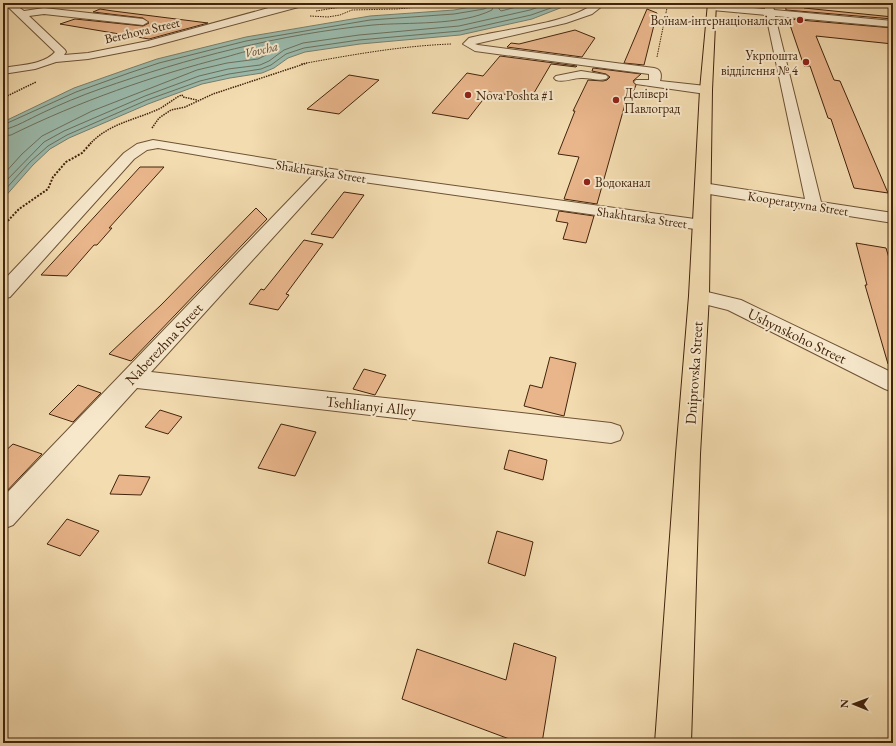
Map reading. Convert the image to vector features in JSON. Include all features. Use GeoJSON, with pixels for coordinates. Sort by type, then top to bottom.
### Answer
{"type":"FeatureCollection","features":[{"type":"Feature","properties":{"kind":"highway","name":"Dniprovska Street"},"geometry":{"type":"LineString","coordinates":[[673,743],[688,454],[700,296],[706,90],[712,8]]}},
{"type":"Feature","properties":{"kind":"street"},"geometry":{"type":"LineString","coordinates":[[3,76],[29,70],[54,60],[61,52],[22,14],[8,3]]}},
{"type":"Feature","properties":{"kind":"street","name":"Berehova Street"},"geometry":{"type":"LineString","coordinates":[[3,71],[54,60],[130,48],[221,25],[278,8],[303,3]]}},
{"type":"Feature","properties":{"kind":"street"},"geometry":{"type":"LineString","coordinates":[[602,3],[589,12],[570,19],[473,40],[468,44],[470,46],[654,71],[656,76],[654,84]]}},
{"type":"Feature","properties":{"kind":"street"},"geometry":{"type":"LineString","coordinates":[[712,8],[893,24]]}},
{"type":"Feature","properties":{"kind":"street"},"geometry":{"type":"LineString","coordinates":[[22,14],[44,11],[143,22]]}},
{"type":"Feature","properties":{"kind":"street"},"geometry":{"type":"LineString","coordinates":[[770,12],[893,33]]}},
{"type":"Feature","properties":{"kind":"street"},"geometry":{"type":"LineString","coordinates":[[770,12],[814,205]]}},
{"type":"Feature","properties":{"kind":"street"},"geometry":{"type":"LineString","coordinates":[[560,78],[581,74],[610,78]]}},
{"type":"Feature","properties":{"kind":"street"},"geometry":{"type":"LineString","coordinates":[[632,81],[706,90]]}},
{"type":"Feature","properties":{"kind":"street","name":"Shakhtarska Street"},"geometry":{"type":"LineString","coordinates":[[146,145],[158,144],[324,172],[702,225]]}},
{"type":"Feature","properties":{"kind":"street"},"geometry":{"type":"LineString","coordinates":[[3,293],[129,156],[136,150],[146,145]]}},
{"type":"Feature","properties":{"kind":"street","name":"Naberezhna Street"},"geometry":{"type":"LineString","coordinates":[[3,516],[324,172]]}},
{"type":"Feature","properties":{"kind":"street","name":"Kooperatyvna Street"},"geometry":{"type":"LineString","coordinates":[[703,188],[893,218]]}},
{"type":"Feature","properties":{"kind":"street","name":"Ushynskoho Street"},"geometry":{"type":"LineString","coordinates":[[700,296],[734,305],[893,383]]}},
{"type":"Feature","properties":{"kind":"street","name":"Tsehlianyi Alley"},"geometry":{"type":"LineString","coordinates":[[132,379],[611,433]]}},
{"type":"Feature","properties":{"kind":"path"},"geometry":{"type":"LineString","coordinates":[[305,16],[328,17],[340,15],[352,10],[432,7],[460,3]]}},
{"type":"Feature","properties":{"kind":"path"},"geometry":{"type":"LineString","coordinates":[[654,71],[668,3]]}},
{"type":"Feature","properties":{"kind":"path"},"geometry":{"type":"LineString","coordinates":[[146,145],[149,140],[149,134],[159,118],[171,110],[185,107],[198,100],[285,69],[316,61],[421,45],[453,44],[470,46]]}},
{"type":"Feature","properties":{"kind":"path"},"geometry":{"type":"LineString","coordinates":[[3,226],[19,209],[48,189],[53,177],[66,162],[82,152],[98,135],[126,121],[160,108],[179,96],[182,95],[184,97],[198,100]]}},
{"type":"Feature","properties":{"kind":"water","name":"Vovcha"},"geometry":{"type":"Polygon","coordinates":[[[492,3],[573,3],[532,19],[460,35],[360,44],[305,52],[288,58],[274,68],[262,73],[202,84],[148,104],[69,138],[50,149],[33,165],[3,199],[3,122],[74,88],[157,59],[246,37],[370,16],[454,10],[492,3]]]}},
{"type":"Feature","properties":{"kind":"building"},"geometry":{"type":"Polygon","coordinates":[[[785,3],[803,3],[804,8],[893,17],[893,19],[786,10],[785,3]]]}},
{"type":"Feature","properties":{"kind":"building"},"geometry":{"type":"Polygon","coordinates":[[[100,9],[208,23],[149,39],[60,24],[75,19],[143,26],[149,23],[143,18],[93,12],[100,9]]]}},
{"type":"Feature","properties":{"kind":"building"},"geometry":{"type":"Polygon","coordinates":[[[647,9],[657,13],[644,65],[624,63],[647,9]]]}},
{"type":"Feature","properties":{"kind":"building"},"geometry":{"type":"Polygon","coordinates":[[[788,19],[893,28],[893,44],[816,36],[834,80],[840,81],[888,193],[854,188],[831,119],[828,118],[810,66],[804,66],[788,19]]]}},
{"type":"Feature","properties":{"kind":"building"},"geometry":{"type":"Polygon","coordinates":[[[575,30],[595,38],[582,57],[507,47],[511,43],[519,44],[575,30]]]}},
{"type":"Feature","properties":{"kind":"building","name":"Nova Poshta #1"},"geometry":{"type":"Polygon","coordinates":[[[500,56],[577,66],[551,64],[531,98],[489,92],[468,119],[432,113],[467,73],[483,76],[500,56]]]}},
{"type":"Feature","properties":{"kind":"building"},"geometry":{"type":"Polygon","coordinates":[[[593,68],[641,74],[633,81],[636,85],[634,90],[629,90],[597,204],[564,199],[579,157],[558,154],[575,111],[573,111],[588,80],[603,81],[610,77],[606,74],[592,71],[593,68]]]}},
{"type":"Feature","properties":{"kind":"building"},"geometry":{"type":"Polygon","coordinates":[[[349,75],[379,80],[339,114],[307,109],[349,75]]]}},
{"type":"Feature","properties":{"kind":"building"},"geometry":{"type":"Polygon","coordinates":[[[140,167],[164,167],[109,228],[112,228],[97,245],[94,245],[67,276],[41,275],[140,167]]]}},
{"type":"Feature","properties":{"kind":"building"},"geometry":{"type":"Polygon","coordinates":[[[344,192],[364,195],[333,238],[311,234],[344,192]]]}},
{"type":"Feature","properties":{"kind":"building"},"geometry":{"type":"Polygon","coordinates":[[[256,208],[267,219],[131,361],[109,354],[161,305],[256,208]]]}},
{"type":"Feature","properties":{"kind":"building"},"geometry":{"type":"Polygon","coordinates":[[[559,211],[594,216],[586,243],[563,239],[568,223],[556,221],[559,211]]]}},
{"type":"Feature","properties":{"kind":"building"},"geometry":{"type":"Polygon","coordinates":[[[304,240],[323,244],[286,294],[289,295],[278,310],[249,304],[261,289],[264,290],[304,240]]]}},
{"type":"Feature","properties":{"kind":"building"},"geometry":{"type":"Polygon","coordinates":[[[856,243],[886,248],[893,271],[893,363],[888,364],[865,285],[867,285],[856,243]]]}},
{"type":"Feature","properties":{"kind":"building"},"geometry":{"type":"Polygon","coordinates":[[[550,357],[576,363],[564,416],[524,406],[530,385],[542,388],[550,357]]]}},
{"type":"Feature","properties":{"kind":"building"},"geometry":{"type":"Polygon","coordinates":[[[364,369],[386,375],[375,395],[353,389],[364,369]]]}},
{"type":"Feature","properties":{"kind":"building"},"geometry":{"type":"Polygon","coordinates":[[[78,385],[101,393],[73,422],[49,414],[78,385]]]}},
{"type":"Feature","properties":{"kind":"building"},"geometry":{"type":"Polygon","coordinates":[[[160,410],[182,417],[168,434],[145,427],[160,410]]]}},
{"type":"Feature","properties":{"kind":"building"},"geometry":{"type":"Polygon","coordinates":[[[281,424],[316,432],[295,476],[258,468],[281,424]]]}},
{"type":"Feature","properties":{"kind":"building"},"geometry":{"type":"Polygon","coordinates":[[[13,444],[42,454],[3,495],[3,453],[13,444]]]}},
{"type":"Feature","properties":{"kind":"building"},"geometry":{"type":"Polygon","coordinates":[[[509,450],[547,460],[543,480],[504,469],[509,450]]]}},
{"type":"Feature","properties":{"kind":"building"},"geometry":{"type":"Polygon","coordinates":[[[119,475],[150,477],[141,495],[110,494],[119,475]]]}},
{"type":"Feature","properties":{"kind":"building"},"geometry":{"type":"Polygon","coordinates":[[[67,519],[99,531],[80,556],[47,544],[67,519]]]}},
{"type":"Feature","properties":{"kind":"building"},"geometry":{"type":"Polygon","coordinates":[[[497,531],[533,542],[525,576],[488,563],[497,531]]]}},
{"type":"Feature","properties":{"kind":"building"},"geometry":{"type":"Polygon","coordinates":[[[514,643],[556,657],[542,743],[520,743],[402,699],[417,649],[506,680],[514,643]]]}},
{"type":"Feature","properties":{"kind":"place","name":"Воїнам-інтернаціоналістам"},"geometry":{"type":"Point","coordinates":[800,20]}},
{"type":"Feature","properties":{"kind":"place","name":"Укрпошта відділення № 4"},"geometry":{"type":"Point","coordinates":[806,62]}},
{"type":"Feature","properties":{"kind":"place","name":"Nova Poshta #1"},"geometry":{"type":"Point","coordinates":[468,95]}},
{"type":"Feature","properties":{"kind":"place","name":"Делівері Павлоград"},"geometry":{"type":"Point","coordinates":[616,100]}},
{"type":"Feature","properties":{"kind":"place","name":"Водоканал"},"geometry":{"type":"Point","coordinates":[587,182]}}]}
